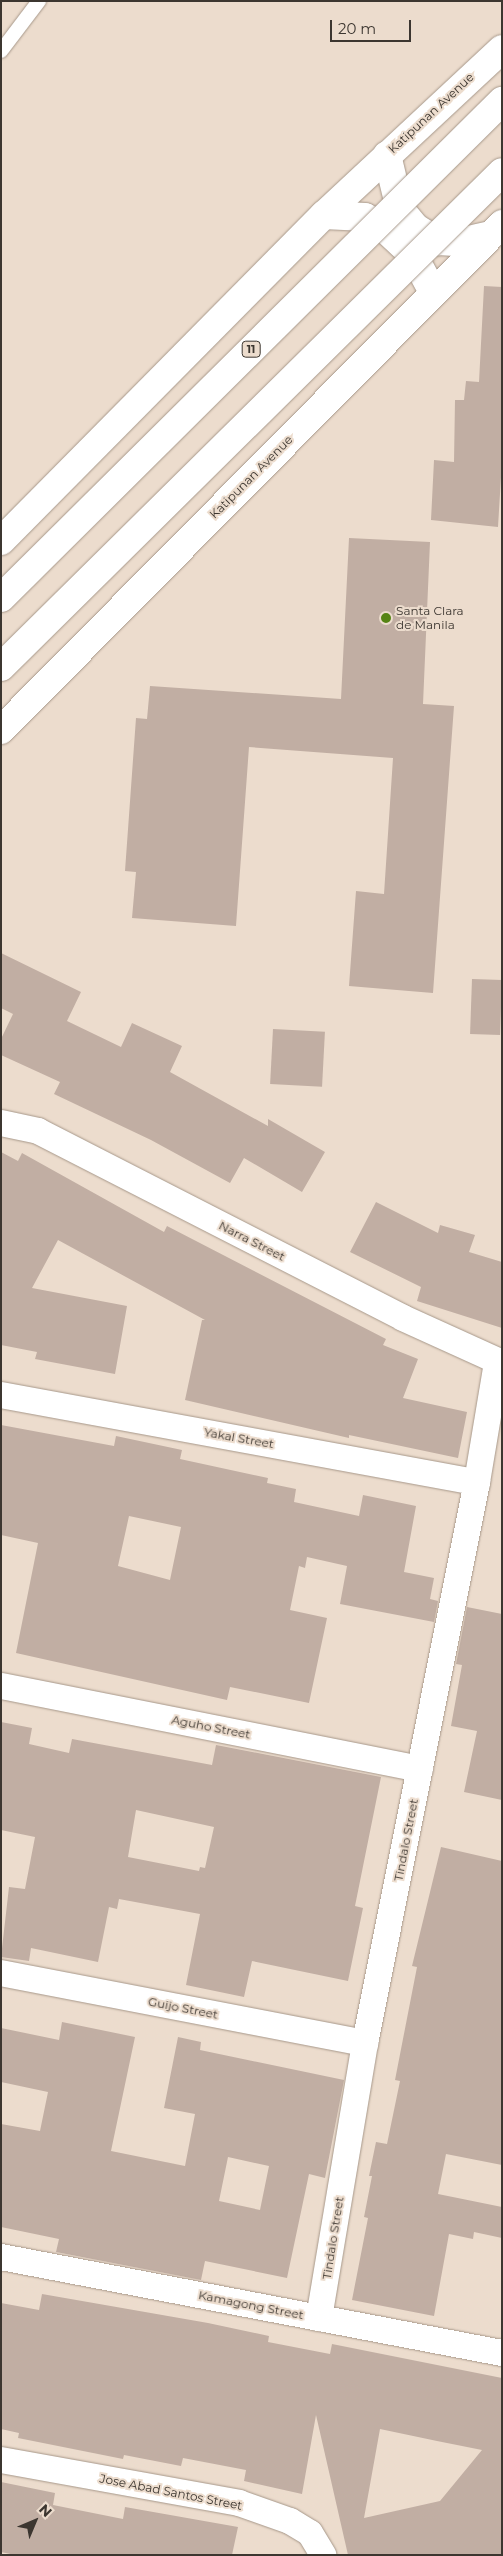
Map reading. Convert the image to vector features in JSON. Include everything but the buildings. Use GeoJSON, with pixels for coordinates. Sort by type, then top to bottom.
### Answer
{"type":"FeatureCollection","features":[{"type":"Feature","properties":{"kind":"main road"},"geometry":{"type":"LineString","coordinates":[[468,77],[502,34]]}},
{"type":"Feature","properties":{"kind":"main road","name":"Katipunan Avenue"},"geometry":{"type":"LineString","coordinates":[[1,541],[324,215],[468,77],[502,49]]}},
{"type":"Feature","properties":{"kind":"main road","name":"11"},"geometry":{"type":"LineString","coordinates":[[1,598],[502,101]]}},
{"type":"Feature","properties":{"kind":"main road"},"geometry":{"type":"LineString","coordinates":[[387,155],[400,209],[416,228],[438,241],[460,242],[496,230]]}},
{"type":"Feature","properties":{"kind":"main road"},"geometry":{"type":"LineString","coordinates":[[1,667],[502,172]]}},
{"type":"Feature","properties":{"kind":"main road"},"geometry":{"type":"LineString","coordinates":[[324,215],[365,217],[383,227],[414,255],[433,292]]}},
{"type":"Feature","properties":{"kind":"main road","name":"Katipunan Avenue"},"geometry":{"type":"LineString","coordinates":[[1,730],[496,230]]}},
{"type":"Feature","properties":{"kind":"street","name":"Narra Street"},"geometry":{"type":"LineString","coordinates":[[1,1123],[38,1132],[403,1318],[499,1363]]}},
{"type":"Feature","properties":{"kind":"street","name":"Tindalo Street"},"geometry":{"type":"LineString","coordinates":[[319,2318],[365,2042],[499,1363]]}},
{"type":"Feature","properties":{"kind":"street","name":"Yakal Street"},"geometry":{"type":"LineString","coordinates":[[1,1395],[477,1482]]}},
{"type":"Feature","properties":{"kind":"street","name":"Aguho Street"},"geometry":{"type":"LineString","coordinates":[[1,1686],[420,1769]]}},
{"type":"Feature","properties":{"kind":"street","name":"Guijo Street"},"geometry":{"type":"LineString","coordinates":[[1,1973],[365,2042]]}},
{"type":"Feature","properties":{"kind":"street","name":"Kamagong Street"},"geometry":{"type":"LineString","coordinates":[[1,2257],[502,2353]]}},
{"type":"Feature","properties":{"kind":"street","name":"Jose Abad Santos Street"},"geometry":{"type":"LineString","coordinates":[[1,2460],[239,2503],[290,2521],[310,2533],[323,2555]]}},
{"type":"Feature","properties":{"kind":"lane"},"geometry":{"type":"LineString","coordinates":[[1,51],[39,1]]}},
{"type":"Feature","properties":{"kind":"place","name":"Santa Clara de Manila"},"geometry":{"type":"Point","coordinates":[386,618]}}]}
